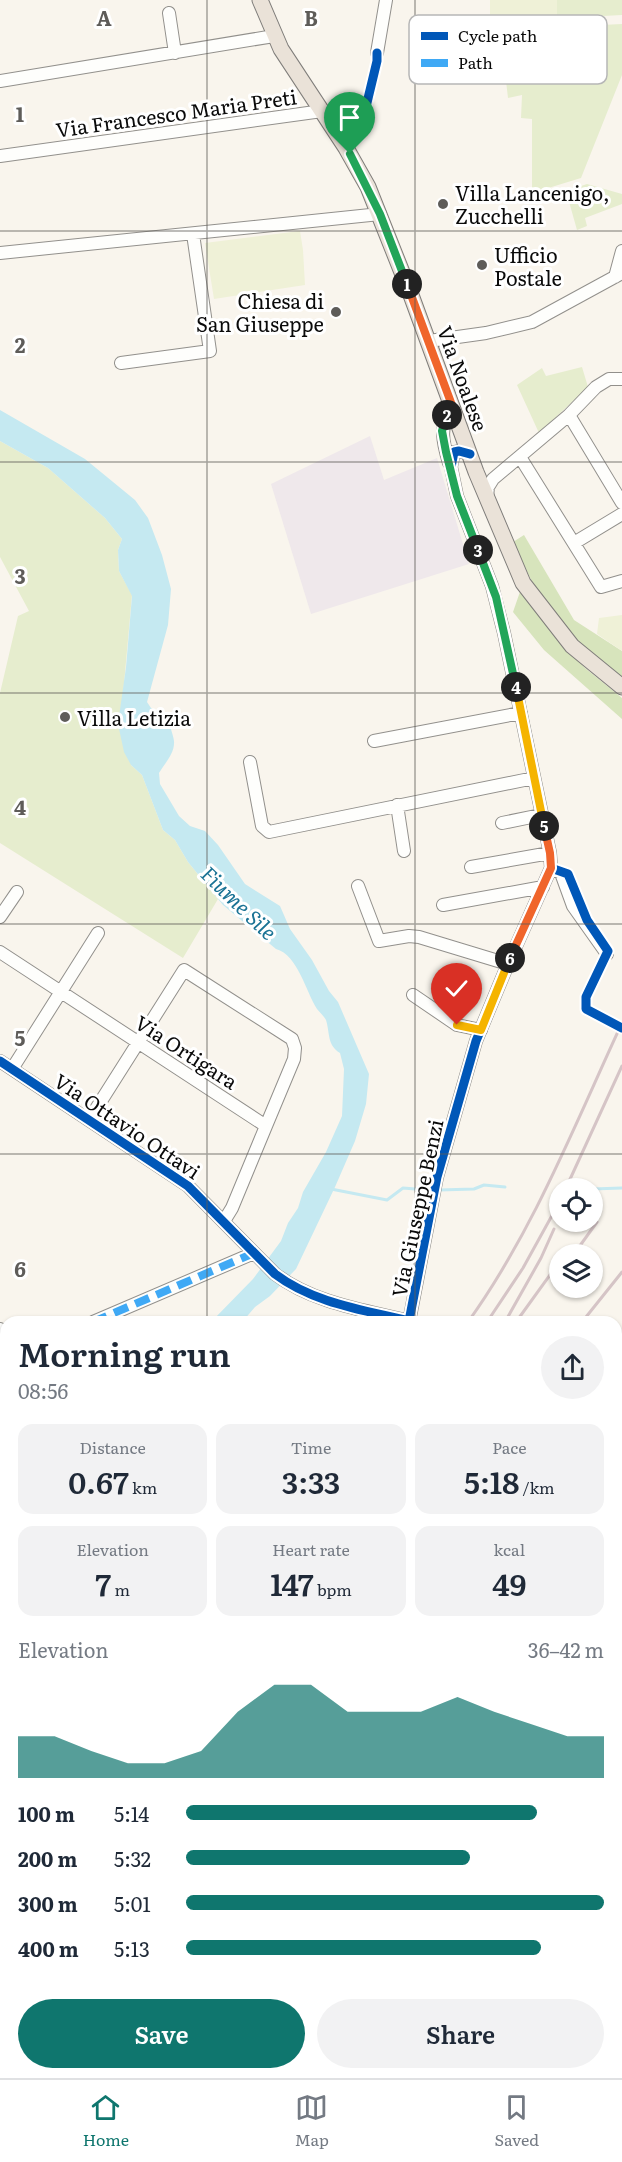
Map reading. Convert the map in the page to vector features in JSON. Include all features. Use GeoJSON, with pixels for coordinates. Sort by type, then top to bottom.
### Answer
{"type":"FeatureCollection","features":[{"type":"Feature","properties":{"kind":"main road","name":"Via Noalese"},"geometry":{"type":"LineString","coordinates":[[265,1],[274,36],[290,65],[357,165],[380,214],[487,498],[523,583],[572,646],[622,687]]}},
{"type":"Feature","properties":{"kind":"street"},"geometry":{"type":"LineString","coordinates":[[377,53],[386,0]]}},
{"type":"Feature","properties":{"kind":"street"},"geometry":{"type":"LineString","coordinates":[[169,13],[175,53]]}},
{"type":"Feature","properties":{"kind":"street"},"geometry":{"type":"LineString","coordinates":[[0,81],[274,36]]}},
{"type":"Feature","properties":{"kind":"street","name":"Via Francesco Maria Preti"},"geometry":{"type":"LineString","coordinates":[[0,156],[322,111]]}},
{"type":"Feature","properties":{"kind":"street"},"geometry":{"type":"LineString","coordinates":[[0,253],[380,214]]}},
{"type":"Feature","properties":{"kind":"street"},"geometry":{"type":"LineString","coordinates":[[121,363],[210,351],[193,234]]}},
{"type":"Feature","properties":{"kind":"street"},"geometry":{"type":"LineString","coordinates":[[429,341],[486,333],[532,322],[618,275],[622,251]]}},
{"type":"Feature","properties":{"kind":"street"},"geometry":{"type":"LineString","coordinates":[[487,498],[488,487],[493,479],[569,415],[596,387],[609,379],[622,380]]}},
{"type":"Feature","properties":{"kind":"street"},"geometry":{"type":"LineString","coordinates":[[453,408],[442,431],[457,496],[496,597],[550,853],[551,868],[561,873],[573,906],[607,954]]}},
{"type":"Feature","properties":{"kind":"street"},"geometry":{"type":"LineString","coordinates":[[569,415],[622,503]]}},
{"type":"Feature","properties":{"kind":"street"},"geometry":{"type":"LineString","coordinates":[[451,466],[454,452],[459,450],[470,454]]}},
{"type":"Feature","properties":{"kind":"street"},"geometry":{"type":"LineString","coordinates":[[520,457],[601,587],[622,581]]}},
{"type":"Feature","properties":{"kind":"street"},"geometry":{"type":"LineString","coordinates":[[573,543],[622,514]]}},
{"type":"Feature","properties":{"kind":"street"},"geometry":{"type":"LineString","coordinates":[[374,741],[521,713]]}},
{"type":"Feature","properties":{"kind":"street"},"geometry":{"type":"LineString","coordinates":[[250,762],[262,826],[269,832],[534,778]]}},
{"type":"Feature","properties":{"kind":"street"},"geometry":{"type":"LineString","coordinates":[[397,805],[404,851]]}},
{"type":"Feature","properties":{"kind":"street"},"geometry":{"type":"LineString","coordinates":[[502,823],[541,816]]}},
{"type":"Feature","properties":{"kind":"street"},"geometry":{"type":"LineString","coordinates":[[471,867],[550,853]]}},
{"type":"Feature","properties":{"kind":"street","name":"Via Giuseppe Benzi"},"geometry":{"type":"LineString","coordinates":[[410,1316],[437,1177],[481,1030],[551,868]]}},
{"type":"Feature","properties":{"kind":"street"},"geometry":{"type":"LineString","coordinates":[[358,886],[379,942],[409,936],[419,937],[508,964]]}},
{"type":"Feature","properties":{"kind":"street"},"geometry":{"type":"LineString","coordinates":[[443,905],[543,887]]}},
{"type":"Feature","properties":{"kind":"street"},"geometry":{"type":"LineString","coordinates":[[0,917],[17,892]]}},
{"type":"Feature","properties":{"kind":"street"},"geometry":{"type":"LineString","coordinates":[[12,1069],[59,991],[98,933]]}},
{"type":"Feature","properties":{"kind":"street","name":"Via Ortigara"},"geometry":{"type":"LineString","coordinates":[[0,952],[266,1126]]}},
{"type":"Feature","properties":{"kind":"street"},"geometry":{"type":"LineString","coordinates":[[88,1120],[184,970],[288,1035],[294,1043],[295,1053],[232,1208],[224,1221]]}},
{"type":"Feature","properties":{"kind":"street"},"geometry":{"type":"LineString","coordinates":[[413,995],[457,1025],[481,1030]]}},
{"type":"Feature","properties":{"kind":"street","name":"Via Ottavio Ottavi"},"geometry":{"type":"LineString","coordinates":[[0,1061],[178,1178],[197,1193],[275,1274],[292,1285],[326,1299],[387,1316]]}},
{"type":"Feature","properties":{"kind":"street"},"geometry":{"type":"LineString","coordinates":[[108,1316],[258,1256]]}},
{"type":"Feature","properties":{"kind":"shaded area"},"geometry":{"type":"Polygon","coordinates":[[[370,436],[384,480],[437,458],[469,564],[311,614],[271,484],[370,436]]]}},
{"type":"Feature","properties":{"kind":"green space"},"geometry":{"type":"Polygon","coordinates":[[[490,0],[622,0],[622,15],[490,15],[490,0]]]}},
{"type":"Feature","properties":{"kind":"green space"},"geometry":{"type":"Polygon","coordinates":[[[490,0],[557,0],[557,15],[490,15],[490,0]]]}},
{"type":"Feature","properties":{"kind":"green space"},"geometry":{"type":"Polygon","coordinates":[[[622,24],[622,75],[581,178],[532,193],[532,119],[521,118],[522,95],[508,98],[506,84],[607,84],[607,25],[622,24]]]}},
{"type":"Feature","properties":{"kind":"green space"},"geometry":{"type":"Polygon","coordinates":[[[587,184],[622,194],[622,204],[585,218],[587,226],[577,230],[566,191],[587,184]]]}},
{"type":"Feature","properties":{"kind":"green space"},"geometry":{"type":"Polygon","coordinates":[[[300,231],[305,285],[214,299],[205,243],[300,231]]]}},
{"type":"Feature","properties":{"kind":"green space"},"geometry":{"type":"Polygon","coordinates":[[[582,367],[588,387],[539,433],[517,385],[542,368],[546,376],[582,367]]]}},
{"type":"Feature","properties":{"kind":"green space"},"geometry":{"type":"Polygon","coordinates":[[[0,441],[48,468],[105,518],[122,539],[118,550],[119,571],[132,595],[123,695],[131,765],[142,775],[163,830],[175,840],[188,862],[218,899],[183,958],[0,843],[0,693],[18,616],[29,611],[0,557],[0,441]]]}},
{"type":"Feature","properties":{"kind":"green space"},"geometry":{"type":"Polygon","coordinates":[[[524,535],[574,620],[622,651],[622,680],[575,638],[545,602],[513,542],[524,535]]]}},
{"type":"Feature","properties":{"kind":"green space"},"geometry":{"type":"Polygon","coordinates":[[[522,586],[551,631],[585,668],[622,698],[622,719],[544,650],[513,612],[522,586]]]}},
{"type":"Feature","properties":{"kind":"green space"},"geometry":{"type":"Polygon","coordinates":[[[622,615],[622,651],[597,634],[599,618],[622,615]]]}},
{"type":"Feature","properties":{"kind":"water","name":"Fiume Sile"},"geometry":{"type":"Polygon","coordinates":[[[0,410],[85,459],[135,500],[148,518],[162,555],[171,589],[168,625],[147,702],[151,708],[168,716],[174,741],[171,754],[159,773],[160,784],[179,816],[190,826],[205,831],[218,845],[245,884],[280,906],[290,929],[338,1002],[369,1074],[366,1104],[355,1141],[296,1269],[247,1316],[217,1316],[253,1279],[281,1241],[288,1223],[298,1208],[303,1192],[326,1152],[342,1116],[344,1069],[340,1053],[333,1046],[326,1020],[313,1002],[296,966],[284,953],[276,949],[223,905],[188,862],[175,840],[163,830],[142,775],[131,765],[124,752],[118,724],[132,596],[119,571],[118,550],[122,539],[105,518],[48,468],[0,441],[0,410]]]}},
{"type":"Feature","properties":{"kind":"waterway"},"geometry":{"type":"LineString","coordinates":[[439,1190],[474,1189],[484,1185],[505,1187]]}},
{"type":"Feature","properties":{"kind":"waterway"},"geometry":{"type":"LineString","coordinates":[[331,1189],[387,1200],[403,1188],[427,1190]]}},
{"type":"Feature","properties":{"kind":"waterway"},"geometry":{"type":"LineString","coordinates":[[603,1189],[622,1188]]}},
{"type":"Feature","properties":{"kind":"railway"},"geometry":{"type":"LineString","coordinates":[[472,1316],[492,1287],[533,1214],[622,1023]]}},
{"type":"Feature","properties":{"kind":"railway"},"geometry":{"type":"LineString","coordinates":[[571,1178],[622,1066]]}},
{"type":"Feature","properties":{"kind":"railway"},"geometry":{"type":"LineString","coordinates":[[491,1316],[523,1268],[549,1221]]}},
{"type":"Feature","properties":{"kind":"railway"},"geometry":{"type":"LineString","coordinates":[[508,1316],[541,1258],[553,1232]]}},
{"type":"Feature","properties":{"kind":"railway"},"geometry":{"type":"LineString","coordinates":[[581,1244],[590,1232]]}},
{"type":"Feature","properties":{"kind":"railway"},"geometry":{"type":"LineString","coordinates":[[587,1316],[622,1272]]}},
{"type":"Feature","properties":{"kind":"railway"},"geometry":{"type":"LineString","coordinates":[[520,1316],[549,1276]]}},
{"type":"Feature","properties":{"kind":"marked path"},"geometry":{"type":"LineString","coordinates":[[107,1316],[254,1253]]}},
{"type":"Feature","properties":{"kind":"cycle path"},"geometry":{"type":"LineString","coordinates":[[359,136],[377,53]]}},
{"type":"Feature","properties":{"kind":"cycle path"},"geometry":{"type":"LineString","coordinates":[[410,1316],[437,1177],[476,1041],[551,868],[550,853],[504,633],[492,586],[457,496],[451,467],[454,452],[470,454]]}},
{"type":"Feature","properties":{"kind":"cycle path"},"geometry":{"type":"LineString","coordinates":[[551,868],[568,874],[587,920],[608,951],[586,997],[586,1009],[622,1028]]}},
{"type":"Feature","properties":{"kind":"cycle path"},"geometry":{"type":"LineString","coordinates":[[0,1061],[188,1186],[275,1274],[290,1284],[322,1299],[387,1316]]}},
{"type":"Feature","properties":{"kind":"place","name":"Villa Lancenigo, Zucchelli"},"geometry":{"type":"Point","coordinates":[443,204]}},
{"type":"Feature","properties":{"kind":"place","name":"Ufficio Postale"},"geometry":{"type":"Point","coordinates":[482,265]}},
{"type":"Feature","properties":{"kind":"place","name":"Chiesa di San Giuseppe"},"geometry":{"type":"Point","coordinates":[336,312]}},
{"type":"Feature","properties":{"kind":"place","name":"Villa Letizia"},"geometry":{"type":"Point","coordinates":[65,717]}},
{"type":"Feature","properties":{"kind":"route"},"geometry":{"type":"LineString","coordinates":[[350,154],[362,173],[380,214],[453,408],[446,419],[442,436],[457,496],[496,597],[551,860],[548,877],[481,1030],[457,1025]]}}]}
